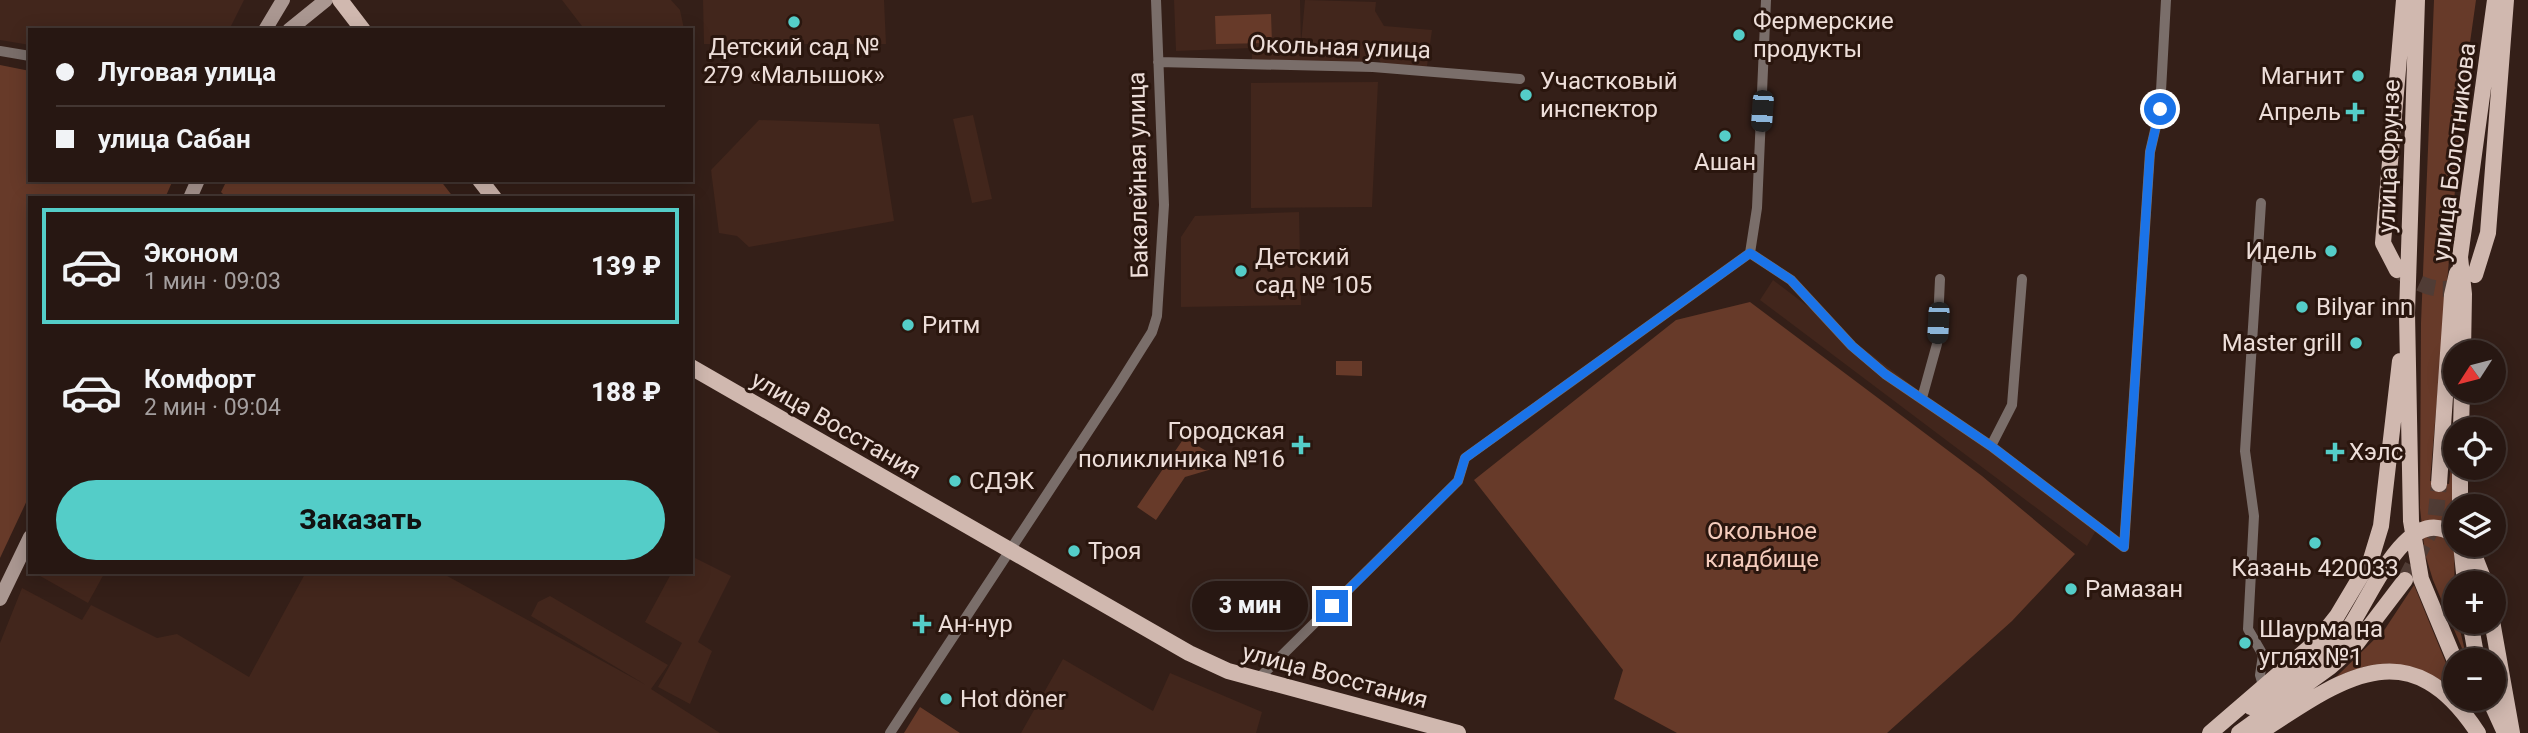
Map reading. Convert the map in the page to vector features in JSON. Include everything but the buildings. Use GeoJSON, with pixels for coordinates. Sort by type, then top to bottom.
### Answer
{"type":"FeatureCollection","features":[{"type":"Feature","properties":{"kind":"main road"},"geometry":{"type":"LineString","coordinates":[[266,28],[283,0]]}},
{"type":"Feature","properties":{"kind":"main road"},"geometry":{"type":"LineString","coordinates":[[291,28],[326,0]]}},
{"type":"Feature","properties":{"kind":"main road"},"geometry":{"type":"LineString","coordinates":[[340,0],[361,28]]}},
{"type":"Feature","properties":{"kind":"main road"},"geometry":{"type":"LineString","coordinates":[[2397,270],[2384,243],[2404,0]]}},
{"type":"Feature","properties":{"kind":"main road","name":"улица Фрунзе"},"geometry":{"type":"LineString","coordinates":[[2407,313],[2417,0]]}},
{"type":"Feature","properties":{"kind":"main road","name":"улица Болотникова"},"geometry":{"type":"LineString","coordinates":[[2463,340],[2464,293],[2460,257],[2495,0]]}},
{"type":"Feature","properties":{"kind":"main road"},"geometry":{"type":"LineString","coordinates":[[2476,275],[2488,233],[2505,0]]}},
{"type":"Feature","properties":{"kind":"main road"},"geometry":{"type":"LineString","coordinates":[[482,182],[492,196]]}},
{"type":"Feature","properties":{"kind":"main road"},"geometry":{"type":"LineString","coordinates":[[2439,484],[2452,295],[2460,257]]}},
{"type":"Feature","properties":{"kind":"main road"},"geometry":{"type":"LineString","coordinates":[[2226,722],[2263,685],[2318,640],[2337,616],[2371,559],[2381,526],[2407,313]]}},
{"type":"Feature","properties":{"kind":"main road"},"geometry":{"type":"LineString","coordinates":[[2407,313],[2414,545],[2421,579],[2450,648]]}},
{"type":"Feature","properties":{"kind":"main road","name":"улица Восстания"},"geometry":{"type":"LineString","coordinates":[[693,368],[1189,653],[1228,671],[1257,680],[1458,733]]}},
{"type":"Feature","properties":{"kind":"main road"},"geometry":{"type":"LineString","coordinates":[[2210,733],[2308,667],[2343,637],[2402,544],[2411,537],[2429,531],[2443,531]]}},
{"type":"Feature","properties":{"kind":"main road"},"geometry":{"type":"LineString","coordinates":[[0,599],[28,541]]}},
{"type":"Feature","properties":{"kind":"main road"},"geometry":{"type":"LineString","coordinates":[[2239,733],[2357,643],[2405,580]]}},
{"type":"Feature","properties":{"kind":"main road"},"geometry":{"type":"LineString","coordinates":[[2494,634],[2512,733]]}},
{"type":"Feature","properties":{"kind":"main road"},"geometry":{"type":"LineString","coordinates":[[2259,733],[2351,677],[2376,671],[2400,672],[2421,677],[2442,689],[2461,706],[2478,733]]}},
{"type":"Feature","properties":{"kind":"main road"},"geometry":{"type":"LineString","coordinates":[[2475,711],[2484,733]]}},
{"type":"Feature","properties":{"kind":"main road"},"geometry":{"type":"LineString","coordinates":[[2495,711],[2505,733]]}},
{"type":"Feature","properties":{"kind":"street","name":"Бакалейная улица"},"geometry":{"type":"LineString","coordinates":[[890,733],[1152,332],[1157,316],[1164,205],[1156,0]]}},
{"type":"Feature","properties":{"kind":"street"},"geometry":{"type":"LineString","coordinates":[[1257,680],[1458,481],[1465,458],[1750,253],[1757,208],[1766,0]]}},
{"type":"Feature","properties":{"kind":"street"},"geometry":{"type":"LineString","coordinates":[[1750,253],[1791,280],[1860,353],[1991,446],[2124,547],[2150,152],[2160,109],[2166,0]]}},
{"type":"Feature","properties":{"kind":"street"},"geometry":{"type":"LineString","coordinates":[[0,51],[28,56]]}},
{"type":"Feature","properties":{"kind":"street","name":"Окольная улица"},"geometry":{"type":"LineString","coordinates":[[1158,62],[1373,66],[1520,79]]}},
{"type":"Feature","properties":{"kind":"street"},"geometry":{"type":"LineString","coordinates":[[2261,203],[2245,451],[2254,516],[2248,629],[2263,655],[2260,675],[2263,685]]}},
{"type":"Feature","properties":{"kind":"street"},"geometry":{"type":"LineString","coordinates":[[1922,398],[1937,344],[1940,279]]}},
{"type":"Feature","properties":{"kind":"street"},"geometry":{"type":"LineString","coordinates":[[1991,446],[2012,405],[2022,279]]}},
{"type":"Feature","properties":{"kind":"shaded area"},"geometry":{"type":"Polygon","coordinates":[[[0,0],[244,0],[230,28],[28,28],[28,45],[0,40],[0,0]]]}},
{"type":"Feature","properties":{"kind":"shaded area"},"geometry":{"type":"Polygon","coordinates":[[[562,0],[671,0],[680,10],[684,28],[583,28],[562,0]]]}},
{"type":"Feature","properties":{"kind":"shaded area","name":"Детский сад № 279 «Малышок»"},"geometry":{"type":"Polygon","coordinates":[[[703,0],[884,0],[886,44],[704,44],[703,0]]]}},
{"type":"Feature","properties":{"kind":"shaded area"},"geometry":{"type":"Polygon","coordinates":[[[1174,0],[1300,0],[1301,44],[1305,0],[1376,2],[1375,11],[1384,26],[1432,30],[1427,66],[1382,65],[1372,46],[1370,71],[1252,69],[1252,48],[1176,51],[1174,0]]]}},
{"type":"Feature","properties":{"kind":"shaded area"},"geometry":{"type":"Polygon","coordinates":[[[1378,82],[1372,207],[1251,208],[1251,83],[1378,82]]]}},
{"type":"Feature","properties":{"kind":"shaded area"},"geometry":{"type":"Polygon","coordinates":[[[973,115],[992,199],[972,203],[953,119],[973,115]]]}},
{"type":"Feature","properties":{"kind":"shaded area"},"geometry":{"type":"Polygon","coordinates":[[[759,120],[879,124],[894,221],[749,247],[737,236],[719,233],[711,170],[759,120]]]}},
{"type":"Feature","properties":{"kind":"shaded area","name":"Детский сад № 105"},"geometry":{"type":"Polygon","coordinates":[[[1299,212],[1301,305],[1181,307],[1181,237],[1195,216],[1299,212]]]}},
{"type":"Feature","properties":{"kind":"shaded area"},"geometry":{"type":"Polygon","coordinates":[[[1773,280],[2098,527],[2087,546],[1760,300],[1773,280]]]}},
{"type":"Feature","properties":{"kind":"shaded area"},"geometry":{"type":"Polygon","coordinates":[[[693,557],[731,576],[698,642],[712,651],[690,704],[658,687],[682,643],[645,622],[671,574],[693,574],[693,557]]]}},
{"type":"Feature","properties":{"kind":"shaded area"},"geometry":{"type":"Polygon","coordinates":[[[37,574],[104,574],[88,603],[37,574]]]}},
{"type":"Feature","properties":{"kind":"shaded area"},"geometry":{"type":"Polygon","coordinates":[[[305,574],[444,574],[646,685],[531,616],[538,602],[550,596],[668,665],[651,689],[720,733],[0,733],[0,643],[22,588],[82,620],[91,605],[157,638],[177,634],[249,677],[305,574]]]}},
{"type":"Feature","properties":{"kind":"shaded area"},"geometry":{"type":"Polygon","coordinates":[[[1063,659],[1153,711],[1170,673],[1262,712],[1256,733],[1021,733],[1063,659]]]}},
{"type":"Feature","properties":{"kind":"green space"},"geometry":{"type":"Polygon","coordinates":[[[2434,0],[2476,0],[2464,85],[2430,481],[2449,484],[2449,480],[2453,480],[2454,494],[2443,494],[2443,557],[2454,557],[2454,571],[2443,571],[2443,604],[2425,554],[2420,508],[2421,323],[2434,0]]]}},
{"type":"Feature","properties":{"kind":"green space"},"geometry":{"type":"Polygon","coordinates":[[[1271,14],[1272,43],[1216,44],[1215,16],[1271,14]]]}},
{"type":"Feature","properties":{"kind":"green space"},"geometry":{"type":"Polygon","coordinates":[[[0,65],[28,71],[28,182],[172,182],[166,196],[28,196],[28,498],[0,558],[0,65]]]}},
{"type":"Feature","properties":{"kind":"green space"},"geometry":{"type":"Polygon","coordinates":[[[226,182],[442,182],[452,196],[225,196],[221,192],[226,182]]]}},
{"type":"Feature","properties":{"kind":"green space","name":"Окольное кладбище"},"geometry":{"type":"Polygon","coordinates":[[[1750,302],[1982,476],[2075,554],[2012,621],[1887,733],[1677,733],[1614,699],[1623,670],[1474,480],[1676,320],[1750,302]]]}},
{"type":"Feature","properties":{"kind":"green space"},"geometry":{"type":"Polygon","coordinates":[[[1336,361],[1362,361],[1362,376],[1336,375],[1336,361]]]}},
{"type":"Feature","properties":{"kind":"green space"},"geometry":{"type":"Polygon","coordinates":[[[1184,438],[1229,464],[1185,477],[1156,520],[1137,507],[1184,438]]]}},
{"type":"Feature","properties":{"kind":"green space"},"geometry":{"type":"Polygon","coordinates":[[[2414,585],[2443,656],[2443,684],[2426,673],[2398,664],[2369,666],[2336,677],[2385,629],[2414,585]]]}},
{"type":"Feature","properties":{"kind":"green space"},"geometry":{"type":"Polygon","coordinates":[[[2456,634],[2461,634],[2464,648],[2456,634]]]}},
{"type":"Feature","properties":{"kind":"green space"},"geometry":{"type":"Polygon","coordinates":[[[920,707],[960,733],[904,733],[920,707]]]}},
{"type":"Feature","properties":{"kind":"tunnel"},"geometry":{"type":"LineString","coordinates":[[2399,271],[2423,285],[2440,289],[2448,289],[2465,282]]}},
{"type":"Feature","properties":{"kind":"tunnel"},"geometry":{"type":"LineString","coordinates":[[2405,580],[2435,522],[2439,484]]}},
{"type":"Feature","properties":{"kind":"place","name":"Детский сад № 279 «Малышок»"},"geometry":{"type":"Point","coordinates":[794,22]}},
{"type":"Feature","properties":{"kind":"place","name":"Фермерские продукты"},"geometry":{"type":"Point","coordinates":[1739,35]}},
{"type":"Feature","properties":{"kind":"place","name":"Магнит"},"geometry":{"type":"Point","coordinates":[2358,76]}},
{"type":"Feature","properties":{"kind":"place","name":"Участковый инспектор"},"geometry":{"type":"Point","coordinates":[1526,95]}},
{"type":"Feature","properties":{"kind":"place","name":"Апрель"},"geometry":{"type":"Point","coordinates":[2355,112]}},
{"type":"Feature","properties":{"kind":"place","name":"Ашан"},"geometry":{"type":"Point","coordinates":[1725,136]}},
{"type":"Feature","properties":{"kind":"place","name":"Идель"},"geometry":{"type":"Point","coordinates":[2331,251]}},
{"type":"Feature","properties":{"kind":"place","name":"Детский сад № 105"},"geometry":{"type":"Point","coordinates":[1241,271]}},
{"type":"Feature","properties":{"kind":"place","name":"Bilyar inn"},"geometry":{"type":"Point","coordinates":[2302,307]}},
{"type":"Feature","properties":{"kind":"place","name":"Ритм"},"geometry":{"type":"Point","coordinates":[908,325]}},
{"type":"Feature","properties":{"kind":"place","name":"Master grill"},"geometry":{"type":"Point","coordinates":[2356,343]}},
{"type":"Feature","properties":{"kind":"place","name":"Городская поликлиника №16"},"geometry":{"type":"Point","coordinates":[1301,445]}},
{"type":"Feature","properties":{"kind":"place","name":"Хэлс"},"geometry":{"type":"Point","coordinates":[2335,452]}},
{"type":"Feature","properties":{"kind":"place","name":"СДЭК"},"geometry":{"type":"Point","coordinates":[955,481]}},
{"type":"Feature","properties":{"kind":"place","name":"Казань 420033"},"geometry":{"type":"Point","coordinates":[2315,543]}},
{"type":"Feature","properties":{"kind":"place","name":"Троя"},"geometry":{"type":"Point","coordinates":[1074,551]}},
{"type":"Feature","properties":{"kind":"place","name":"Рамазан"},"geometry":{"type":"Point","coordinates":[2071,589]}},
{"type":"Feature","properties":{"kind":"place","name":"Ан-нур"},"geometry":{"type":"Point","coordinates":[922,624]}},
{"type":"Feature","properties":{"kind":"place","name":"Шаурма на углях №1"},"geometry":{"type":"Point","coordinates":[2245,643]}},
{"type":"Feature","properties":{"kind":"place","name":"Hot döner"},"geometry":{"type":"Point","coordinates":[946,699]}},
{"type":"Feature","properties":{"kind":"route"},"geometry":{"type":"LineString","coordinates":[[1332,606],[1458,481],[1465,458],[1626,339],[1750,253],[1791,280],[1852,346],[1885,374],[1991,446],[2124,547],[2150,152],[2160,109]]}}]}
